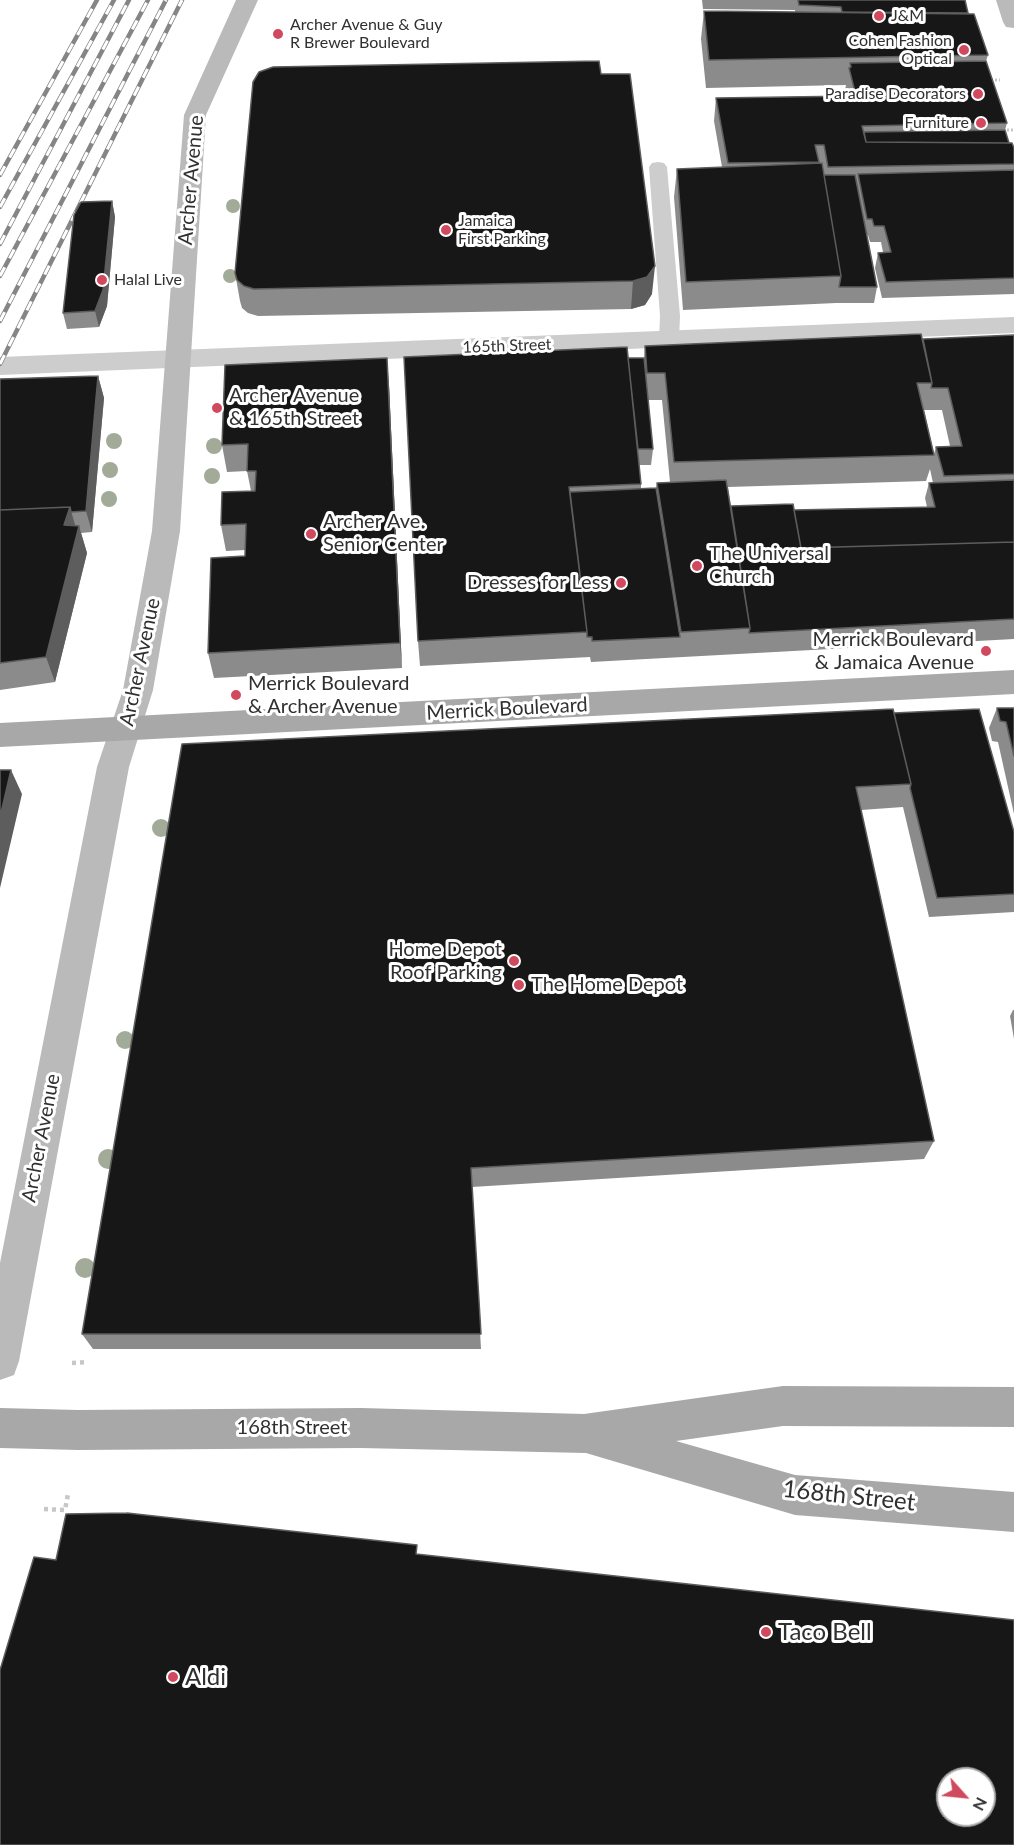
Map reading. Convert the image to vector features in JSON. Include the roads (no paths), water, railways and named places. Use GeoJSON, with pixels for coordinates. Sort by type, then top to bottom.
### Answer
{"type":"FeatureCollection","features":[{"type":"Feature","properties":{"kind":"main road","name":"Merrick Boulevard"},"geometry":{"type":"LineString","coordinates":[[0,735],[1014,682]]}},
{"type":"Feature","properties":{"kind":"main road","name":"168th Street"},"geometry":{"type":"LineString","coordinates":[[0,1428],[78,1430],[351,1428],[584,1434],[783,1406],[1014,1407]]}},
{"type":"Feature","properties":{"kind":"main road","name":"168th Street"},"geometry":{"type":"LineString","coordinates":[[584,1434],[795,1495],[1014,1512]]}},
{"type":"Feature","properties":{"kind":"street","name":"Archer Avenue"},"geometry":{"type":"LineString","coordinates":[[0,1361],[113,768],[138,690],[169,513],[177,358],[195,115],[247,0]]}},
{"type":"Feature","properties":{"kind":"street"},"geometry":{"type":"LineString","coordinates":[[1007,0],[1014,22]]}},
{"type":"Feature","properties":{"kind":"street","name":"165th Street"},"geometry":{"type":"LineString","coordinates":[[0,366],[1014,325]]}},
{"type":"Feature","properties":{"kind":"lane"},"geometry":{"type":"LineString","coordinates":[[658,167],[670,316],[669,340]]}},
{"type":"Feature","properties":{"kind":"railway"},"geometry":{"type":"LineString","coordinates":[[0,175],[97,0]]}},
{"type":"Feature","properties":{"kind":"railway"},"geometry":{"type":"LineString","coordinates":[[0,207],[114,0]]}},
{"type":"Feature","properties":{"kind":"railway"},"geometry":{"type":"LineString","coordinates":[[0,244],[129,0]]}},
{"type":"Feature","properties":{"kind":"railway"},"geometry":{"type":"LineString","coordinates":[[0,276],[148,0]]}},
{"type":"Feature","properties":{"kind":"railway"},"geometry":{"type":"LineString","coordinates":[[0,321],[166,0]]}},
{"type":"Feature","properties":{"kind":"railway"},"geometry":{"type":"LineString","coordinates":[[0,364],[182,0]]}},
{"type":"Feature","properties":{"kind":"place","name":"J&M"},"geometry":{"type":"Point","coordinates":[879,16]}},
{"type":"Feature","properties":{"kind":"place","name":"Archer Avenue & Guy R Brewer Boulevard"},"geometry":{"type":"Point","coordinates":[278,34]}},
{"type":"Feature","properties":{"kind":"place","name":"Cohen Fashion Optical"},"geometry":{"type":"Point","coordinates":[964,50]}},
{"type":"Feature","properties":{"kind":"place","name":"Paradise Decorators"},"geometry":{"type":"Point","coordinates":[978,94]}},
{"type":"Feature","properties":{"kind":"place","name":"Furniture"},"geometry":{"type":"Point","coordinates":[981,123]}},
{"type":"Feature","properties":{"kind":"place","name":"Jamaica First Parking"},"geometry":{"type":"Point","coordinates":[446,230]}},
{"type":"Feature","properties":{"kind":"place","name":"Halal Live"},"geometry":{"type":"Point","coordinates":[102,280]}},
{"type":"Feature","properties":{"kind":"place","name":"Archer Avenue & 165th Street"},"geometry":{"type":"Point","coordinates":[217,408]}},
{"type":"Feature","properties":{"kind":"place","name":"Archer Ave. Senior Center"},"geometry":{"type":"Point","coordinates":[311,534]}},
{"type":"Feature","properties":{"kind":"place","name":"The Universal Church"},"geometry":{"type":"Point","coordinates":[697,566]}},
{"type":"Feature","properties":{"kind":"place","name":"Dresses for Less"},"geometry":{"type":"Point","coordinates":[621,583]}},
{"type":"Feature","properties":{"kind":"place","name":"Merrick Boulevard & Jamaica Avenue"},"geometry":{"type":"Point","coordinates":[986,651]}},
{"type":"Feature","properties":{"kind":"place","name":"Merrick Boulevard & Archer Avenue"},"geometry":{"type":"Point","coordinates":[236,695]}},
{"type":"Feature","properties":{"kind":"place","name":"Home Depot Roof Parking"},"geometry":{"type":"Point","coordinates":[514,961]}},
{"type":"Feature","properties":{"kind":"place","name":"The Home Depot"},"geometry":{"type":"Point","coordinates":[519,985]}},
{"type":"Feature","properties":{"kind":"place","name":"Taco Bell"},"geometry":{"type":"Point","coordinates":[766,1632]}},
{"type":"Feature","properties":{"kind":"place","name":"Aldi"},"geometry":{"type":"Point","coordinates":[173,1677]}}]}
